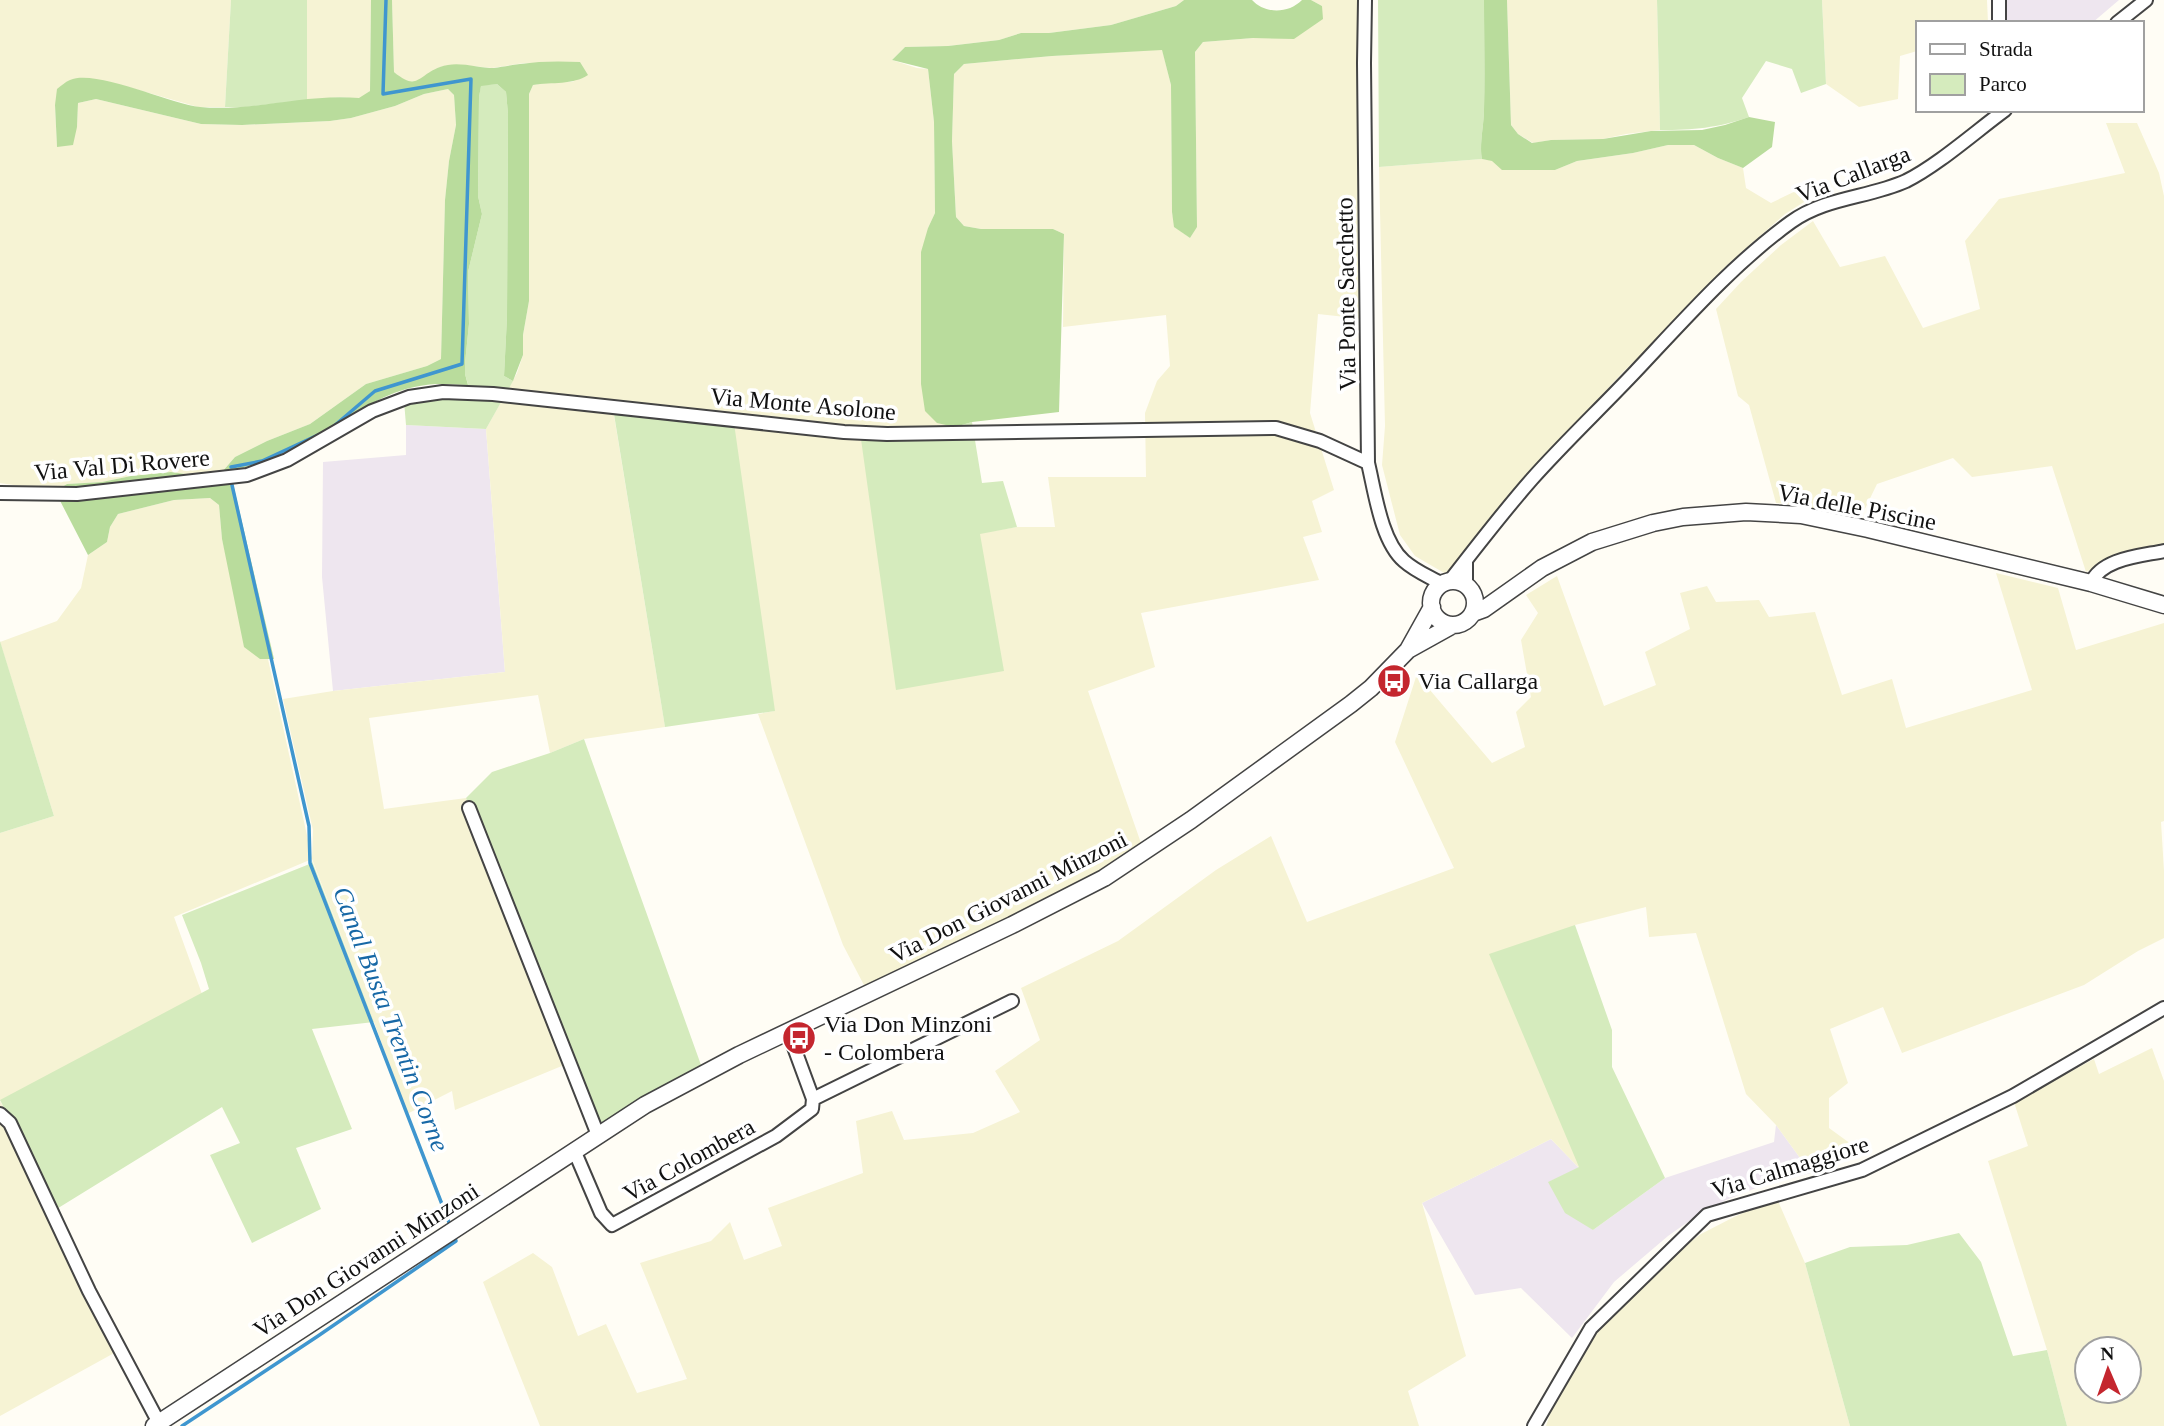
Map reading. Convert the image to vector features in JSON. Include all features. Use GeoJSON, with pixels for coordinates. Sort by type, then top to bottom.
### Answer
{"type":"FeatureCollection","features":[{"type":"Feature","properties":{"kind":"street","name":"Via Ponte Sacchetto"},"geometry":{"type":"LineString","coordinates":[[1365,0],[1368,463],[1391,547],[1404,561],[1442,585]]}},
{"type":"Feature","properties":{"kind":"street"},"geometry":{"type":"LineString","coordinates":[[1998,0],[1999,21]]}},
{"type":"Feature","properties":{"kind":"street"},"geometry":{"type":"LineString","coordinates":[[2120,21],[2146,0]]}},
{"type":"Feature","properties":{"kind":"street","name":"Via Callarga"},"geometry":{"type":"LineString","coordinates":[[1442,585],[1466,561],[1533,479],[1699,304],[1793,220],[1828,203],[1905,181],[1931,166],[2002,112]]}},
{"type":"Feature","properties":{"kind":"street","name":"Via Monte Asolone"},"geometry":{"type":"LineString","coordinates":[[247,474],[287,460],[389,403],[443,392],[493,394],[844,432],[887,434],[1276,428],[1320,441],[1368,463]]}},
{"type":"Feature","properties":{"kind":"street","name":"Via Val Di Rovere"},"geometry":{"type":"LineString","coordinates":[[0,493],[77,494],[247,474]]}},
{"type":"Feature","properties":{"kind":"street","name":"Via delle Piscine"},"geometry":{"type":"LineString","coordinates":[[1408,650],[1468,619],[1473,613],[1484,610],[1566,554],[1592,542],[1620,532],[1683,517],[1746,512],[1801,515],[1830,520],[2091,583],[2164,605]]}},
{"type":"Feature","properties":{"kind":"street"},"geometry":{"type":"LineString","coordinates":[[2091,583],[2094,576],[2114,563],[2164,551]]}},
{"type":"Feature","properties":{"kind":"street"},"geometry":{"type":"LineString","coordinates":[[1466,561],[1470,590],[1475,600],[1473,613]]}},
{"type":"Feature","properties":{"kind":"street","name":"Via delle Piscine"},"geometry":{"type":"LineString","coordinates":[[1442,585],[1461,583],[1470,590],[1487,594],[1509,591]]}},
{"type":"Feature","properties":{"kind":"street"},"geometry":{"type":"LineString","coordinates":[[1442,585],[1431,601],[1432,607],[1439,620],[1453,625]]}},
{"type":"Feature","properties":{"kind":"street"},"geometry":{"type":"LineString","coordinates":[[1408,650],[1432,607]]}},
{"type":"Feature","properties":{"kind":"street","name":"Via Don Giovanni Minzoni"},"geometry":{"type":"LineString","coordinates":[[0,1114],[10,1123],[89,1291],[156,1424],[407,1262],[574,1150],[691,1079],[1012,925],[1123,866],[1350,704],[1378,681],[1408,650]]}},
{"type":"Feature","properties":{"kind":"street"},"geometry":{"type":"LineString","coordinates":[[468,808],[598,1135]]}},
{"type":"Feature","properties":{"kind":"street","name":"Via Colombera"},"geometry":{"type":"LineString","coordinates":[[574,1150],[601,1213],[612,1226],[776,1136],[812,1109],[813,1099],[1012,1001]]}},
{"type":"Feature","properties":{"kind":"street","name":"Via Calmaggiore"},"geometry":{"type":"LineString","coordinates":[[1534,1426],[1591,1328],[1707,1215],[1862,1170],[2013,1096],[2164,1008]]}},
{"type":"Feature","properties":{"kind":"street"},"geometry":{"type":"LineString","coordinates":[[788,1031],[813,1099]]}},
{"type":"Feature","properties":{"kind":"shaded area"},"geometry":{"type":"Polygon","coordinates":[[[0,0],[231,0],[225,107],[198,107],[121,85],[81,78],[55,105],[57,147],[77,127],[78,103],[96,99],[201,124],[242,125],[351,118],[448,89],[454,95],[456,125],[445,200],[441,359],[427,366],[366,384],[310,424],[235,457],[222,472],[200,476],[171,472],[131,476],[102,482],[67,484],[55,491],[0,483],[0,0]]]}},
{"type":"Feature","properties":{"kind":"shaded area"},"geometry":{"type":"Polygon","coordinates":[[[307,0],[371,0],[370,91],[359,99],[341,97],[307,100],[307,0]]]}},
{"type":"Feature","properties":{"kind":"shaded area"},"geometry":{"type":"Polygon","coordinates":[[[392,0],[1184,0],[1176,6],[1111,25],[1049,33],[1021,33],[999,40],[948,46],[905,47],[892,60],[928,69],[934,122],[935,213],[928,228],[955,427],[980,533],[1017,527],[1055,527],[1048,477],[1146,477],[1145,413],[1157,381],[1170,366],[1166,315],[1063,327],[1064,234],[1053,229],[981,229],[964,226],[956,217],[952,141],[954,74],[964,64],[1162,49],[1171,85],[1172,212],[1175,227],[1190,238],[1197,226],[1195,52],[1203,42],[1294,38],[1322,6],[1311,0],[1361,0],[1364,319],[1318,314],[1310,413],[1334,490],[1312,501],[1322,532],[1303,537],[1319,580],[1141,613],[1155,667],[1088,691],[1142,846],[1051,897],[865,987],[843,945],[758,714],[774,711],[612,403],[665,727],[584,739],[550,753],[538,695],[369,718],[384,809],[466,798],[569,1063],[455,1110],[452,1091],[407,1114],[312,859],[174,917],[202,994],[0,1101],[0,833],[54,816],[0,642],[57,621],[81,588],[88,555],[107,542],[110,527],[118,514],[174,500],[210,498],[219,505],[222,539],[228,564],[260,659],[268,659],[312,858],[313,830],[283,699],[505,672],[486,429],[517,373],[523,355],[523,335],[529,301],[529,94],[533,85],[574,82],[539,63],[492,68],[460,65],[440,67],[417,82],[404,81],[394,72],[392,0]]]}},
{"type":"Feature","properties":{"kind":"shaded area"},"geometry":{"type":"Polygon","coordinates":[[[1507,0],[1657,0],[1660,130],[1603,139],[1533,143],[1518,134],[1511,125],[1507,0]]]}},
{"type":"Feature","properties":{"kind":"shaded area"},"geometry":{"type":"Polygon","coordinates":[[[1822,0],[1987,0],[1988,21],[1916,21],[1916,51],[1900,56],[1898,99],[1859,107],[1826,84],[1822,0]]]}},
{"type":"Feature","properties":{"kind":"shaded area"},"geometry":{"type":"Polygon","coordinates":[[[2005,0],[2119,0],[2094,21],[2006,21],[2005,0]]]}},
{"type":"Feature","properties":{"kind":"shaded area"},"geometry":{"type":"Polygon","coordinates":[[[2106,123],[2137,123],[2159,173],[2164,196],[2164,549],[2106,563],[2086,572],[2052,466],[1972,477],[1953,458],[1877,484],[1860,519],[1776,503],[1749,405],[1738,396],[1716,309],[1781,245],[1813,221],[1840,267],[1885,256],[1923,328],[1980,309],[1965,241],[1999,199],[2125,173],[2106,123]]]}},
{"type":"Feature","properties":{"kind":"shaded area"},"geometry":{"type":"Polygon","coordinates":[[[1668,145],[1694,145],[1743,168],[1746,188],[1771,203],[1802,188],[1812,197],[1785,214],[1726,266],[1664,334],[1624,371],[1514,491],[1446,574],[1415,556],[1400,535],[1382,465],[1385,426],[1379,167],[1482,159],[1555,170],[1577,161],[1668,145]]]}},
{"type":"Feature","properties":{"kind":"shaded area"},"geometry":{"type":"Polygon","coordinates":[[[406,425],[486,429],[505,672],[333,691],[322,577],[323,462],[406,455],[406,425]]]}},
{"type":"Feature","properties":{"kind":"shaded area"},"geometry":{"type":"Polygon","coordinates":[[[1996,573],[2058,588],[2076,650],[2164,623],[2164,821],[2161,822],[2164,938],[2084,985],[1902,1053],[1883,1007],[1830,1029],[1848,1083],[1829,1098],[1829,1128],[1862,1152],[1811,1173],[1776,1125],[1746,1094],[1696,933],[1649,937],[1646,907],[1575,925],[1579,1168],[1551,1139],[1422,1203],[1466,1356],[1408,1391],[1419,1426],[540,1426],[483,1282],[533,1253],[552,1267],[578,1336],[606,1324],[637,1393],[687,1379],[640,1263],[711,1241],[730,1222],[744,1260],[782,1246],[768,1208],[863,1173],[856,1121],[892,1111],[904,1140],[973,1133],[1020,1112],[995,1071],[1040,1040],[1021,988],[1118,941],[1216,870],[1271,836],[1307,922],[1454,868],[1395,742],[1416,677],[1418,676],[1492,763],[1525,747],[1516,712],[1531,697],[1521,640],[1538,613],[1526,595],[1557,576],[1604,706],[1656,685],[1645,652],[1690,629],[1680,593],[1707,586],[1716,602],[1759,600],[1769,617],[1815,612],[1842,695],[1892,679],[1906,728],[2032,690],[1996,573]]]}},
{"type":"Feature","properties":{"kind":"shaded area"},"geometry":{"type":"Polygon","coordinates":[[[2152,1048],[2164,1081],[2164,1426],[2067,1426],[2047,1350],[1988,1161],[2028,1146],[2014,1102],[2094,1059],[2099,1074],[2152,1048]]]}},
{"type":"Feature","properties":{"kind":"shaded area"},"geometry":{"type":"Polygon","coordinates":[[[0,1101],[7,1114],[0,1110],[0,1101]]]}},
{"type":"Feature","properties":{"kind":"shaded area"},"geometry":{"type":"Polygon","coordinates":[[[0,1118],[6,1123],[116,1352],[0,1416],[0,1118]]]}},
{"type":"Feature","properties":{"kind":"shaded area"},"geometry":{"type":"Polygon","coordinates":[[[1776,1125],[1811,1173],[1756,1188],[1726,1200],[1692,1219],[1614,1282],[1572,1338],[1521,1288],[1475,1295],[1422,1203],[1551,1139],[1579,1168],[1549,1182],[1593,1230],[1665,1178],[1774,1142],[1776,1125]]]}},
{"type":"Feature","properties":{"kind":"shaded area"},"geometry":{"type":"Polygon","coordinates":[[[1778,1201],[1805,1263],[1850,1426],[1546,1426],[1557,1394],[1569,1372],[1609,1317],[1679,1250],[1701,1234],[1761,1205],[1778,1201]]]}},
{"type":"Feature","properties":{"kind":"green space"},"geometry":{"type":"Polygon","coordinates":[[[231,0],[307,0],[307,100],[225,107],[231,0]]]}},
{"type":"Feature","properties":{"kind":"green space"},"geometry":{"type":"Polygon","coordinates":[[[371,0],[392,0],[394,72],[408,81],[418,80],[433,70],[453,64],[494,68],[535,62],[580,62],[588,75],[569,82],[533,85],[529,94],[529,301],[523,335],[523,355],[513,381],[504,376],[508,114],[506,92],[497,84],[481,86],[479,97],[478,196],[482,214],[468,272],[469,324],[465,374],[468,385],[431,384],[401,391],[377,401],[283,452],[230,471],[274,659],[260,659],[244,647],[222,539],[219,505],[210,498],[174,500],[118,514],[110,527],[107,542],[88,555],[55,491],[67,484],[102,482],[131,476],[171,472],[200,476],[222,472],[235,457],[310,424],[366,384],[427,366],[441,359],[445,200],[456,125],[454,95],[448,89],[424,94],[395,106],[330,121],[242,125],[201,124],[96,99],[78,103],[73,145],[57,147],[57,89],[70,80],[97,79],[187,105],[220,108],[319,98],[359,98],[370,91],[371,0]]]}},
{"type":"Feature","properties":{"kind":"green space"},"geometry":{"type":"Polygon","coordinates":[[[1184,0],[1252,0],[1263,8],[1283,10],[1302,0],[1311,0],[1322,6],[1323,19],[1294,39],[1253,38],[1203,42],[1195,52],[1197,227],[1190,238],[1174,227],[1171,85],[1162,50],[964,64],[954,74],[952,141],[956,217],[964,226],[981,229],[1053,229],[1064,234],[1059,412],[972,422],[955,427],[937,423],[925,411],[921,384],[921,252],[935,213],[934,122],[928,69],[892,60],[905,47],[948,46],[999,40],[1021,33],[1049,33],[1111,25],[1176,6],[1184,0]]]}},
{"type":"Feature","properties":{"kind":"green space"},"geometry":{"type":"Polygon","coordinates":[[[1378,0],[1484,0],[1482,159],[1379,167],[1378,0]]]}},
{"type":"Feature","properties":{"kind":"green space"},"geometry":{"type":"Polygon","coordinates":[[[1484,0],[1507,0],[1511,125],[1518,134],[1532,143],[1603,139],[1651,131],[1702,130],[1749,117],[1775,122],[1772,147],[1743,168],[1694,145],[1668,145],[1577,161],[1555,170],[1502,170],[1492,161],[1482,159],[1481,154],[1484,116],[1484,0]]]}},
{"type":"Feature","properties":{"kind":"green space"},"geometry":{"type":"Polygon","coordinates":[[[1657,0],[1822,0],[1826,84],[1801,93],[1792,69],[1766,61],[1742,98],[1749,117],[1705,128],[1660,130],[1657,0]]]}},
{"type":"Feature","properties":{"kind":"green space"},"geometry":{"type":"Polygon","coordinates":[[[497,84],[506,92],[508,114],[504,376],[513,381],[486,429],[406,425],[404,401],[426,397],[472,398],[465,374],[465,363],[469,324],[468,272],[482,214],[478,196],[479,97],[481,85],[497,84]]]}},
{"type":"Feature","properties":{"kind":"green space"},"geometry":{"type":"Polygon","coordinates":[[[612,402],[733,416],[775,711],[665,727],[612,402]]]}},
{"type":"Feature","properties":{"kind":"green space"},"geometry":{"type":"Polygon","coordinates":[[[972,422],[982,483],[1003,481],[1017,527],[980,534],[1004,671],[896,690],[860,432],[955,427],[972,422]]]}},
{"type":"Feature","properties":{"kind":"green space"},"geometry":{"type":"Polygon","coordinates":[[[0,641],[54,816],[0,833],[0,641]]]}},
{"type":"Feature","properties":{"kind":"green space"},"geometry":{"type":"Polygon","coordinates":[[[584,739],[701,1065],[601,1124],[569,1063],[466,798],[492,772],[584,739]]]}},
{"type":"Feature","properties":{"kind":"green space"},"geometry":{"type":"Polygon","coordinates":[[[312,861],[374,1022],[312,1029],[352,1129],[296,1148],[321,1209],[252,1243],[210,1155],[240,1143],[222,1107],[55,1210],[0,1100],[209,989],[182,915],[312,861]]]}},
{"type":"Feature","properties":{"kind":"green space"},"geometry":{"type":"Polygon","coordinates":[[[1575,925],[1612,1030],[1612,1067],[1665,1178],[1593,1230],[1565,1213],[1548,1182],[1579,1167],[1489,954],[1575,925]]]}},
{"type":"Feature","properties":{"kind":"green space"},"geometry":{"type":"Polygon","coordinates":[[[1959,1233],[1981,1262],[2013,1356],[2047,1350],[2067,1426],[1850,1426],[1805,1263],[1850,1247],[1907,1245],[1959,1233]]]}},
{"type":"Feature","properties":{"kind":"waterway","name":"Canal Busta Trentin Corne"},"geometry":{"type":"LineString","coordinates":[[334,426],[375,391],[462,364],[471,79],[383,94],[386,0]]}},
{"type":"Feature","properties":{"kind":"waterway","name":"Canal Busta Trentin Corne"},"geometry":{"type":"LineString","coordinates":[[231,467],[262,461],[318,435]]}},
{"type":"Feature","properties":{"kind":"waterway","name":"Canal Busta Trentin Corne"},"geometry":{"type":"LineString","coordinates":[[232,485],[309,826],[310,863],[450,1225]]}},
{"type":"Feature","properties":{"kind":"waterway","name":"Canal Busta Trentin Corne"},"geometry":{"type":"LineString","coordinates":[[182,1426],[456,1241],[454,1236]]}},
{"type":"Feature","properties":{"kind":"place","name":"Via Callarga"},"geometry":{"type":"Point","coordinates":[1394,681]}},
{"type":"Feature","properties":{"kind":"place","name":"Via Don Minzoni - Colombera"},"geometry":{"type":"Point","coordinates":[799,1038]}}]}
